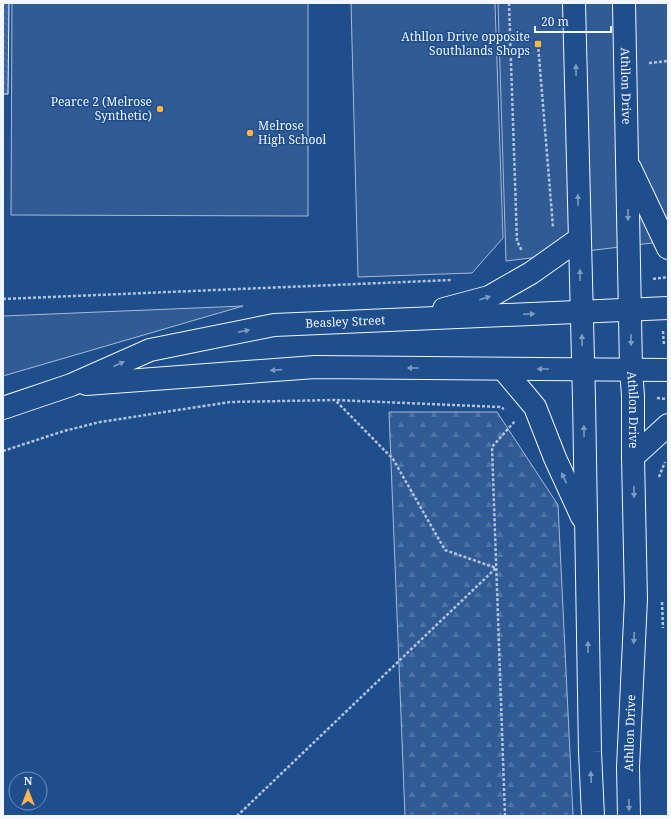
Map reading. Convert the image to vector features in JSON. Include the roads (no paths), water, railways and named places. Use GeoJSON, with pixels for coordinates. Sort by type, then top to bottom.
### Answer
{"type":"FeatureCollection","features":[{"type":"Feature","properties":{"kind":"main road"},"geometry":{"type":"LineString","coordinates":[[574,3],[592,816]]}},
{"type":"Feature","properties":{"kind":"main road","name":"Athllon Drive"},"geometry":{"type":"LineString","coordinates":[[624,3],[636,598],[628,767],[629,816]]}},
{"type":"Feature","properties":{"kind":"main road"},"geometry":{"type":"LineString","coordinates":[[627,162],[668,248]]}},
{"type":"Feature","properties":{"kind":"main road"},"geometry":{"type":"LineString","coordinates":[[407,319],[489,297],[531,273],[579,239]]}},
{"type":"Feature","properties":{"kind":"main road","name":"Beasley Street"},"geometry":{"type":"LineString","coordinates":[[3,408],[71,385],[150,350],[274,325],[668,308]]}},
{"type":"Feature","properties":{"kind":"main road","name":"Beasley Street"},"geometry":{"type":"LineString","coordinates":[[71,385],[315,367],[668,370]]}},
{"type":"Feature","properties":{"kind":"main road"},"geometry":{"type":"LineString","coordinates":[[504,369],[535,406],[555,458],[586,526]]}},
{"type":"Feature","properties":{"kind":"main road"},"geometry":{"type":"LineString","coordinates":[[633,458],[668,425]]}},
{"type":"Feature","properties":{"kind":"place","name":"Athllon Drive opposite Southlands Shops"},"geometry":{"type":"Point","coordinates":[538,44]}},
{"type":"Feature","properties":{"kind":"place","name":"Pearce 2 (Melrose Synthetic)"},"geometry":{"type":"Point","coordinates":[160,109]}},
{"type":"Feature","properties":{"kind":"place","name":"Melrose High School"},"geometry":{"type":"Point","coordinates":[250,133]}}]}
